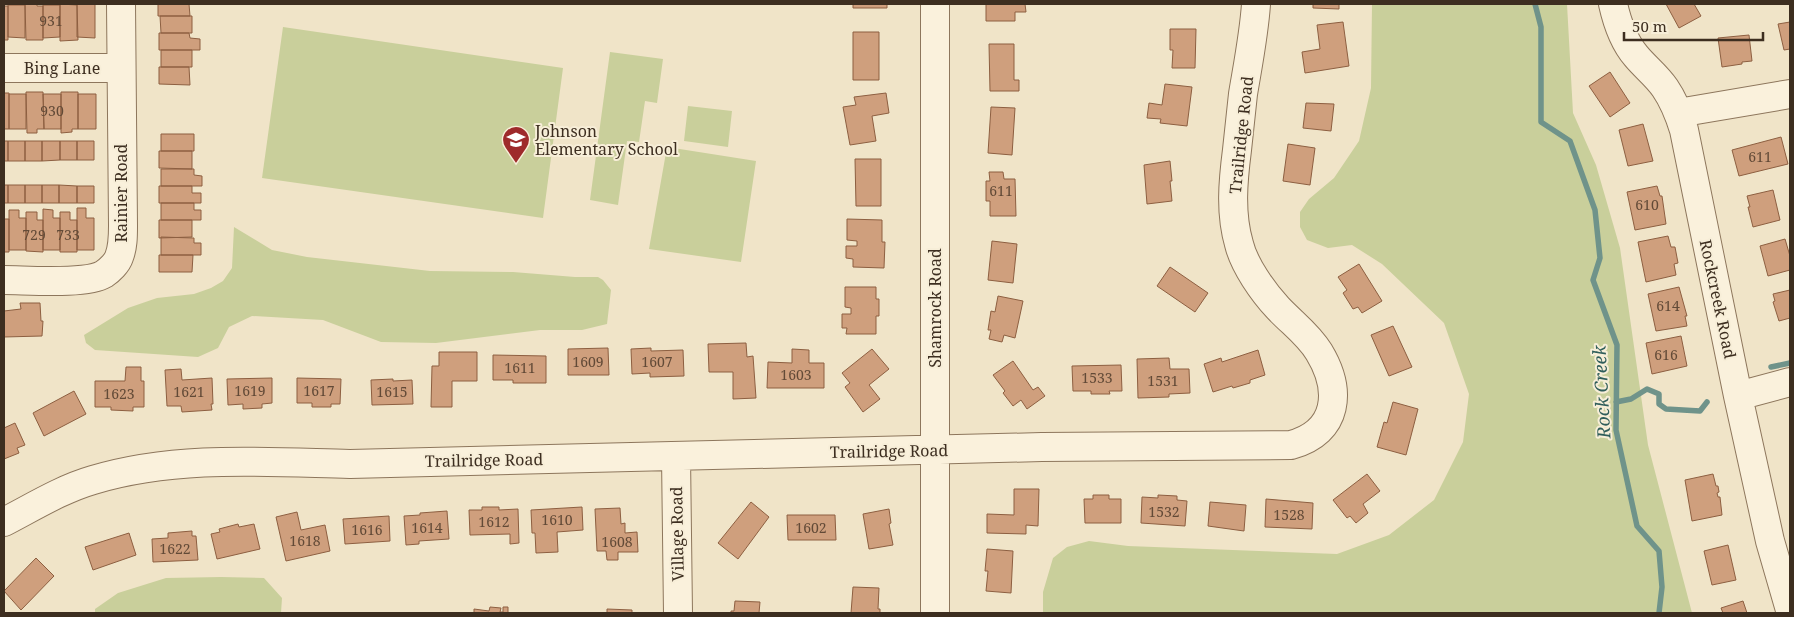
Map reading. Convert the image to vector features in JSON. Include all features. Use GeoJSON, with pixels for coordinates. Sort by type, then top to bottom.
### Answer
{"type":"FeatureCollection","features":[{"type":"Feature","properties":{"kind":"street","name":"Rainier Road"},"geometry":{"type":"LineString","coordinates":[[4,280],[80,280],[103,275],[113,267],[119,258],[123,235],[120,68],[121,4]]}},
{"type":"Feature","properties":{"kind":"street","name":"Shamrock Road"},"geometry":{"type":"LineString","coordinates":[[935,4],[935,613]]}},
{"type":"Feature","properties":{"kind":"street","name":"Trailridge Road"},"geometry":{"type":"LineString","coordinates":[[4,522],[54,495],[91,480],[129,470],[168,464],[263,462],[350,464],[1042,447],[1291,445],[1305,441],[1325,425],[1332,409],[1333,395],[1328,373],[1319,353],[1306,335],[1277,307],[1256,280],[1238,244],[1234,212],[1234,180],[1256,4]]}},
{"type":"Feature","properties":{"kind":"street","name":"Rockcreek Road"},"geometry":{"type":"LineString","coordinates":[[1613,4],[1615,15],[1625,38],[1635,54],[1663,86],[1678,113],[1684,130],[1738,396],[1770,541],[1790,610]]}},
{"type":"Feature","properties":{"kind":"street","name":"Bing Lane"},"geometry":{"type":"LineString","coordinates":[[4,68],[120,68]]}},
{"type":"Feature","properties":{"kind":"street"},"geometry":{"type":"LineString","coordinates":[[1678,113],[1790,94]]}},
{"type":"Feature","properties":{"kind":"street"},"geometry":{"type":"LineString","coordinates":[[1738,396],[1790,382]]}},
{"type":"Feature","properties":{"kind":"street","name":"Village Road"},"geometry":{"type":"LineString","coordinates":[[676,456],[678,613]]}},
{"type":"Feature","properties":{"kind":"green space"},"geometry":{"type":"Polygon","coordinates":[[[1372,4],[1567,4],[1573,113],[1596,165],[1620,248],[1648,445],[1692,613],[1043,613],[1043,592],[1053,558],[1067,547],[1089,541],[1128,546],[1337,554],[1389,535],[1434,500],[1463,442],[1469,394],[1444,323],[1382,264],[1352,245],[1328,248],[1307,240],[1300,227],[1300,212],[1309,199],[1334,178],[1359,141],[1371,88],[1372,4]]]}},
{"type":"Feature","properties":{"kind":"green space"},"geometry":{"type":"Polygon","coordinates":[[[283,27],[563,68],[543,218],[262,178],[283,27]]]}},
{"type":"Feature","properties":{"kind":"green space"},"geometry":{"type":"Polygon","coordinates":[[[610,52],[663,59],[657,103],[645,101],[639,142],[627,141],[618,205],[590,200],[610,52]]]}},
{"type":"Feature","properties":{"kind":"green space"},"geometry":{"type":"Polygon","coordinates":[[[688,106],[732,111],[728,147],[684,141],[688,106]]]}},
{"type":"Feature","properties":{"kind":"green space"},"geometry":{"type":"Polygon","coordinates":[[[667,147],[756,161],[741,262],[649,249],[667,147]]]}},
{"type":"Feature","properties":{"kind":"green space"},"geometry":{"type":"Polygon","coordinates":[[[234,227],[272,250],[307,257],[430,271],[513,272],[598,277],[611,290],[607,324],[582,330],[540,330],[436,343],[381,342],[323,320],[252,316],[229,327],[218,348],[198,357],[95,350],[86,343],[84,335],[128,308],[157,298],[194,294],[223,281],[232,268],[234,227]]]}},
{"type":"Feature","properties":{"kind":"green space"},"geometry":{"type":"Polygon","coordinates":[[[166,578],[264,578],[282,598],[281,613],[95,613],[95,609],[118,593],[166,578]]]}},
{"type":"Feature","properties":{"kind":"building"},"geometry":{"type":"Polygon","coordinates":[[[25,4],[43,6],[43,40],[26,40],[25,4]]]}},
{"type":"Feature","properties":{"kind":"building"},"geometry":{"type":"Polygon","coordinates":[[[60,4],[77,5],[78,40],[60,41],[60,4]]]}},
{"type":"Feature","properties":{"kind":"building"},"geometry":{"type":"Polygon","coordinates":[[[77,4],[95,4],[95,38],[77,37],[77,4]]]}},
{"type":"Feature","properties":{"kind":"building"},"geometry":{"type":"Polygon","coordinates":[[[158,4],[189,4],[190,16],[158,16],[158,4]]]}},
{"type":"Feature","properties":{"kind":"building"},"geometry":{"type":"Polygon","coordinates":[[[853,4],[887,4],[887,8],[853,8],[853,4]]]}},
{"type":"Feature","properties":{"kind":"building"},"geometry":{"type":"Polygon","coordinates":[[[986,4],[1025,4],[1026,12],[1015,12],[1015,21],[986,21],[986,4]]]}},
{"type":"Feature","properties":{"kind":"building"},"geometry":{"type":"Polygon","coordinates":[[[1313,4],[1339,4],[1339,9],[1313,8],[1313,4]]]}},
{"type":"Feature","properties":{"kind":"building"},"geometry":{"type":"Polygon","coordinates":[[[1666,4],[1694,4],[1701,16],[1679,28],[1666,4]]]}},
{"type":"Feature","properties":{"kind":"building"},"geometry":{"type":"Polygon","coordinates":[[[8,5],[25,5],[25,38],[8,37],[8,5]]]}},
{"type":"Feature","properties":{"kind":"building"},"geometry":{"type":"Polygon","coordinates":[[[43,5],[60,5],[60,37],[43,38],[43,5]]]}},
{"type":"Feature","properties":{"kind":"building"},"geometry":{"type":"Polygon","coordinates":[[[4,6],[8,6],[8,40],[4,40],[4,6]]]}},
{"type":"Feature","properties":{"kind":"building"},"geometry":{"type":"Polygon","coordinates":[[[160,16],[192,16],[192,33],[161,33],[160,16]]]}},
{"type":"Feature","properties":{"kind":"building"},"geometry":{"type":"Polygon","coordinates":[[[1343,22],[1349,66],[1305,73],[1302,52],[1320,49],[1317,25],[1343,22]]]}},
{"type":"Feature","properties":{"kind":"building"},"geometry":{"type":"Polygon","coordinates":[[[1790,22],[1790,49],[1784,50],[1778,24],[1790,22]]]}},
{"type":"Feature","properties":{"kind":"building"},"geometry":{"type":"Polygon","coordinates":[[[1170,29],[1196,29],[1195,68],[1172,68],[1173,50],[1170,50],[1170,29]]]}},
{"type":"Feature","properties":{"kind":"building"},"geometry":{"type":"Polygon","coordinates":[[[853,32],[879,32],[879,80],[853,80],[853,32]]]}},
{"type":"Feature","properties":{"kind":"building"},"geometry":{"type":"Polygon","coordinates":[[[159,33],[189,33],[190,38],[200,39],[200,50],[159,50],[159,33]]]}},
{"type":"Feature","properties":{"kind":"building"},"geometry":{"type":"Polygon","coordinates":[[[1749,35],[1752,61],[1722,67],[1718,38],[1749,35]]]}},
{"type":"Feature","properties":{"kind":"building"},"geometry":{"type":"Polygon","coordinates":[[[989,44],[1014,44],[1014,80],[1019,80],[1019,91],[990,91],[989,44]]]}},
{"type":"Feature","properties":{"kind":"building"},"geometry":{"type":"Polygon","coordinates":[[[161,50],[192,50],[192,67],[161,67],[161,50]]]}},
{"type":"Feature","properties":{"kind":"building"},"geometry":{"type":"Polygon","coordinates":[[[159,67],[189,67],[190,85],[159,84],[159,67]]]}},
{"type":"Feature","properties":{"kind":"building"},"geometry":{"type":"Polygon","coordinates":[[[1610,72],[1630,103],[1610,117],[1589,86],[1610,72]]]}},
{"type":"Feature","properties":{"kind":"building"},"geometry":{"type":"Polygon","coordinates":[[[1165,84],[1192,87],[1187,126],[1160,123],[1161,119],[1147,118],[1149,103],[1162,105],[1165,84]]]}},
{"type":"Feature","properties":{"kind":"building"},"geometry":{"type":"Polygon","coordinates":[[[26,92],[43,92],[44,129],[37,129],[37,133],[27,133],[26,92]]]}},
{"type":"Feature","properties":{"kind":"building"},"geometry":{"type":"Polygon","coordinates":[[[61,92],[78,92],[78,129],[72,129],[72,132],[61,133],[61,92]]]}},
{"type":"Feature","properties":{"kind":"building"},"geometry":{"type":"Polygon","coordinates":[[[4,93],[9,93],[9,129],[4,129],[4,93]]]}},
{"type":"Feature","properties":{"kind":"building"},"geometry":{"type":"Polygon","coordinates":[[[886,93],[889,113],[872,116],[876,141],[850,145],[843,107],[856,105],[854,97],[886,93]]]}},
{"type":"Feature","properties":{"kind":"building"},"geometry":{"type":"Polygon","coordinates":[[[9,94],[26,94],[26,129],[9,129],[9,94]]]}},
{"type":"Feature","properties":{"kind":"building"},"geometry":{"type":"Polygon","coordinates":[[[43,94],[61,94],[61,129],[44,129],[43,94]]]}},
{"type":"Feature","properties":{"kind":"building"},"geometry":{"type":"Polygon","coordinates":[[[78,94],[96,94],[96,129],[78,129],[78,94]]]}},
{"type":"Feature","properties":{"kind":"building"},"geometry":{"type":"Polygon","coordinates":[[[1306,103],[1334,104],[1331,131],[1303,128],[1306,103]]]}},
{"type":"Feature","properties":{"kind":"building"},"geometry":{"type":"Polygon","coordinates":[[[991,107],[1015,108],[1012,155],[988,153],[991,107]]]}},
{"type":"Feature","properties":{"kind":"building"},"geometry":{"type":"Polygon","coordinates":[[[1643,124],[1653,161],[1628,166],[1619,130],[1643,124]]]}},
{"type":"Feature","properties":{"kind":"building"},"geometry":{"type":"Polygon","coordinates":[[[161,134],[194,134],[194,151],[161,151],[161,134]]]}},
{"type":"Feature","properties":{"kind":"building"},"geometry":{"type":"Polygon","coordinates":[[[1781,137],[1788,164],[1739,176],[1732,150],[1781,137]]]}},
{"type":"Feature","properties":{"kind":"building"},"geometry":{"type":"Polygon","coordinates":[[[4,141],[8,141],[8,161],[4,161],[4,141]]]}},
{"type":"Feature","properties":{"kind":"building"},"geometry":{"type":"Polygon","coordinates":[[[8,141],[25,141],[25,161],[8,161],[8,141]]]}},
{"type":"Feature","properties":{"kind":"building"},"geometry":{"type":"Polygon","coordinates":[[[25,141],[42,141],[42,161],[25,161],[25,141]]]}},
{"type":"Feature","properties":{"kind":"building"},"geometry":{"type":"Polygon","coordinates":[[[42,141],[60,141],[60,160],[42,161],[42,141]]]}},
{"type":"Feature","properties":{"kind":"building"},"geometry":{"type":"Polygon","coordinates":[[[60,141],[77,141],[77,160],[60,160],[60,141]]]}},
{"type":"Feature","properties":{"kind":"building"},"geometry":{"type":"Polygon","coordinates":[[[77,141],[94,141],[94,160],[77,160],[77,141]]]}},
{"type":"Feature","properties":{"kind":"building"},"geometry":{"type":"Polygon","coordinates":[[[1288,144],[1315,148],[1310,185],[1283,181],[1288,144]]]}},
{"type":"Feature","properties":{"kind":"building"},"geometry":{"type":"Polygon","coordinates":[[[159,151],[192,151],[192,169],[159,168],[159,151]]]}},
{"type":"Feature","properties":{"kind":"building"},"geometry":{"type":"Polygon","coordinates":[[[855,159],[881,159],[881,206],[856,206],[855,159]]]}},
{"type":"Feature","properties":{"kind":"building"},"geometry":{"type":"Polygon","coordinates":[[[1170,161],[1172,201],[1147,204],[1144,165],[1170,161]]]}},
{"type":"Feature","properties":{"kind":"building"},"geometry":{"type":"Polygon","coordinates":[[[161,169],[194,169],[194,175],[202,176],[202,186],[161,186],[161,169]]]}},
{"type":"Feature","properties":{"kind":"building"},"geometry":{"type":"Polygon","coordinates":[[[989,172],[1003,172],[1004,179],[1015,179],[1016,216],[990,216],[990,201],[986,201],[986,181],[990,181],[989,172]]]}},
{"type":"Feature","properties":{"kind":"building"},"geometry":{"type":"Polygon","coordinates":[[[4,185],[8,185],[8,203],[4,203],[4,185]]]}},
{"type":"Feature","properties":{"kind":"building"},"geometry":{"type":"Polygon","coordinates":[[[8,185],[25,185],[25,203],[8,203],[8,185]]]}},
{"type":"Feature","properties":{"kind":"building"},"geometry":{"type":"Polygon","coordinates":[[[25,185],[42,185],[42,203],[25,203],[25,185]]]}},
{"type":"Feature","properties":{"kind":"building"},"geometry":{"type":"Polygon","coordinates":[[[42,185],[59,185],[59,203],[42,203],[42,185]]]}},
{"type":"Feature","properties":{"kind":"building"},"geometry":{"type":"Polygon","coordinates":[[[59,185],[77,186],[77,203],[59,203],[59,185]]]}},
{"type":"Feature","properties":{"kind":"building"},"geometry":{"type":"Polygon","coordinates":[[[77,186],[94,186],[94,203],[77,203],[77,186]]]}},
{"type":"Feature","properties":{"kind":"building"},"geometry":{"type":"Polygon","coordinates":[[[159,186],[192,186],[192,193],[201,193],[201,203],[159,203],[159,186]]]}},
{"type":"Feature","properties":{"kind":"building"},"geometry":{"type":"Polygon","coordinates":[[[1657,186],[1660,196],[1662,196],[1666,224],[1635,230],[1627,192],[1657,186]]]}},
{"type":"Feature","properties":{"kind":"building"},"geometry":{"type":"Polygon","coordinates":[[[1773,190],[1780,220],[1753,227],[1747,196],[1773,190]]]}},
{"type":"Feature","properties":{"kind":"building"},"geometry":{"type":"Polygon","coordinates":[[[161,203],[194,203],[194,210],[201,210],[201,220],[161,220],[161,203]]]}},
{"type":"Feature","properties":{"kind":"building"},"geometry":{"type":"Polygon","coordinates":[[[77,208],[86,208],[86,218],[94,218],[94,250],[77,250],[77,208]]]}},
{"type":"Feature","properties":{"kind":"building"},"geometry":{"type":"Polygon","coordinates":[[[43,209],[53,210],[53,218],[60,218],[60,250],[43,250],[43,209]]]}},
{"type":"Feature","properties":{"kind":"building"},"geometry":{"type":"Polygon","coordinates":[[[9,210],[19,210],[19,218],[26,218],[26,250],[9,250],[9,210]]]}},
{"type":"Feature","properties":{"kind":"building"},"geometry":{"type":"Polygon","coordinates":[[[26,212],[37,212],[37,220],[43,220],[43,252],[26,251],[26,212]]]}},
{"type":"Feature","properties":{"kind":"building"},"geometry":{"type":"Polygon","coordinates":[[[60,212],[70,212],[70,220],[77,220],[77,252],[60,252],[60,212]]]}},
{"type":"Feature","properties":{"kind":"building"},"geometry":{"type":"Polygon","coordinates":[[[4,219],[9,219],[9,252],[4,252],[4,219]]]}},
{"type":"Feature","properties":{"kind":"building"},"geometry":{"type":"Polygon","coordinates":[[[847,219],[882,220],[882,242],[885,242],[884,268],[853,267],[853,259],[846,258],[846,246],[857,246],[857,241],[847,240],[847,219]]]}},
{"type":"Feature","properties":{"kind":"building"},"geometry":{"type":"Polygon","coordinates":[[[159,220],[192,220],[192,237],[159,238],[159,220]]]}},
{"type":"Feature","properties":{"kind":"building"},"geometry":{"type":"Polygon","coordinates":[[[1668,236],[1671,247],[1675,247],[1678,263],[1674,264],[1676,275],[1646,282],[1638,242],[1668,236]]]}},
{"type":"Feature","properties":{"kind":"building"},"geometry":{"type":"Polygon","coordinates":[[[161,237],[194,238],[194,243],[201,243],[201,255],[161,255],[161,237]]]}},
{"type":"Feature","properties":{"kind":"building"},"geometry":{"type":"Polygon","coordinates":[[[1785,239],[1790,256],[1790,270],[1768,276],[1760,246],[1785,239]]]}},
{"type":"Feature","properties":{"kind":"building"},"geometry":{"type":"Polygon","coordinates":[[[992,241],[1017,244],[1013,283],[988,280],[992,241]]]}},
{"type":"Feature","properties":{"kind":"building"},"geometry":{"type":"Polygon","coordinates":[[[159,255],[193,255],[192,272],[159,272],[159,255]]]}},
{"type":"Feature","properties":{"kind":"building"},"geometry":{"type":"Polygon","coordinates":[[[1359,264],[1382,301],[1362,313],[1358,307],[1353,309],[1343,293],[1347,290],[1338,277],[1359,264]]]}},
{"type":"Feature","properties":{"kind":"building"},"geometry":{"type":"Polygon","coordinates":[[[1170,267],[1208,293],[1195,312],[1157,286],[1170,267]]]}},
{"type":"Feature","properties":{"kind":"building"},"geometry":{"type":"Polygon","coordinates":[[[845,287],[876,287],[876,299],[879,299],[879,316],[876,316],[876,334],[846,334],[847,328],[842,328],[842,314],[851,314],[851,308],[845,307],[845,287]]]}},
{"type":"Feature","properties":{"kind":"building"},"geometry":{"type":"Polygon","coordinates":[[[1679,287],[1687,316],[1685,316],[1687,326],[1656,331],[1648,294],[1679,287]]]}},
{"type":"Feature","properties":{"kind":"building"},"geometry":{"type":"Polygon","coordinates":[[[1790,290],[1790,318],[1779,321],[1773,302],[1775,301],[1773,294],[1790,290]]]}},
{"type":"Feature","properties":{"kind":"building"},"geometry":{"type":"Polygon","coordinates":[[[998,296],[1023,301],[1015,338],[1004,335],[1002,342],[989,339],[991,330],[988,330],[991,311],[995,312],[998,296]]]}},
{"type":"Feature","properties":{"kind":"building"},"geometry":{"type":"Polygon","coordinates":[[[20,303],[40,303],[41,321],[43,321],[42,336],[4,337],[4,311],[21,309],[20,303]]]}},
{"type":"Feature","properties":{"kind":"building"},"geometry":{"type":"Polygon","coordinates":[[[1393,326],[1412,367],[1389,376],[1371,335],[1393,326]]]}},
{"type":"Feature","properties":{"kind":"building"},"geometry":{"type":"Polygon","coordinates":[[[1681,336],[1687,366],[1652,374],[1646,343],[1681,336]]]}},
{"type":"Feature","properties":{"kind":"building"},"geometry":{"type":"Polygon","coordinates":[[[746,343],[747,357],[753,356],[756,398],[733,399],[733,372],[709,372],[708,344],[746,343]]]}},
{"type":"Feature","properties":{"kind":"building"},"geometry":{"type":"Polygon","coordinates":[[[608,348],[609,375],[568,375],[568,349],[608,348]]]}},
{"type":"Feature","properties":{"kind":"building"},"geometry":{"type":"Polygon","coordinates":[[[651,348],[651,351],[683,350],[684,376],[650,377],[650,373],[632,374],[631,349],[651,348]]]}},
{"type":"Feature","properties":{"kind":"building"},"geometry":{"type":"Polygon","coordinates":[[[792,349],[809,350],[809,363],[824,363],[824,388],[767,388],[768,362],[792,363],[792,349]]]}},
{"type":"Feature","properties":{"kind":"building"},"geometry":{"type":"Polygon","coordinates":[[[872,349],[889,369],[869,385],[880,399],[863,412],[845,387],[850,383],[842,373],[872,349]]]}},
{"type":"Feature","properties":{"kind":"building"},"geometry":{"type":"Polygon","coordinates":[[[1258,350],[1265,375],[1250,380],[1250,383],[1213,392],[1204,364],[1221,358],[1222,362],[1258,350]]]}},
{"type":"Feature","properties":{"kind":"building"},"geometry":{"type":"Polygon","coordinates":[[[439,352],[477,352],[477,381],[452,381],[452,407],[431,407],[432,366],[439,366],[439,352]]]}},
{"type":"Feature","properties":{"kind":"building"},"geometry":{"type":"Polygon","coordinates":[[[493,355],[546,356],[546,383],[513,383],[513,380],[493,380],[493,355]]]}},
{"type":"Feature","properties":{"kind":"building"},"geometry":{"type":"Polygon","coordinates":[[[1169,358],[1170,369],[1189,369],[1190,393],[1169,394],[1169,397],[1138,398],[1137,359],[1169,358]]]}},
{"type":"Feature","properties":{"kind":"building"},"geometry":{"type":"Polygon","coordinates":[[[1013,361],[1033,390],[1038,387],[1045,396],[1027,409],[1021,400],[1013,406],[993,375],[1013,361]]]}},
{"type":"Feature","properties":{"kind":"building"},"geometry":{"type":"Polygon","coordinates":[[[1121,365],[1122,391],[1109,391],[1110,394],[1091,394],[1091,391],[1073,391],[1072,366],[1121,365]]]}},
{"type":"Feature","properties":{"kind":"building"},"geometry":{"type":"Polygon","coordinates":[[[126,367],[141,367],[141,381],[144,381],[144,407],[133,407],[133,411],[111,410],[111,407],[95,407],[95,381],[125,381],[126,367]]]}},
{"type":"Feature","properties":{"kind":"building"},"geometry":{"type":"Polygon","coordinates":[[[181,369],[182,380],[212,378],[212,410],[182,412],[181,406],[167,406],[165,370],[181,369]]]}},
{"type":"Feature","properties":{"kind":"building"},"geometry":{"type":"Polygon","coordinates":[[[272,378],[272,403],[262,404],[262,408],[243,409],[243,404],[228,405],[227,379],[272,378]]]}},
{"type":"Feature","properties":{"kind":"building"},"geometry":{"type":"Polygon","coordinates":[[[297,378],[341,379],[340,404],[331,404],[331,407],[312,407],[312,403],[297,403],[297,378]]]}},
{"type":"Feature","properties":{"kind":"building"},"geometry":{"type":"Polygon","coordinates":[[[393,379],[393,381],[412,380],[413,404],[372,405],[371,380],[393,379]]]}},
{"type":"Feature","properties":{"kind":"building"},"geometry":{"type":"Polygon","coordinates":[[[74,391],[86,414],[44,436],[33,413],[74,391]]]}},
{"type":"Feature","properties":{"kind":"building"},"geometry":{"type":"Polygon","coordinates":[[[1393,402],[1418,409],[1406,455],[1377,447],[1384,422],[1387,423],[1393,402]]]}},
{"type":"Feature","properties":{"kind":"building"},"geometry":{"type":"Polygon","coordinates":[[[15,423],[25,445],[17,448],[19,453],[4,459],[4,428],[15,423]]]}},
{"type":"Feature","properties":{"kind":"building"},"geometry":{"type":"Polygon","coordinates":[[[1367,474],[1380,491],[1363,504],[1368,513],[1356,523],[1350,516],[1347,518],[1333,500],[1367,474]]]}},
{"type":"Feature","properties":{"kind":"building"},"geometry":{"type":"Polygon","coordinates":[[[1713,474],[1716,486],[1718,486],[1719,492],[1717,493],[1718,497],[1720,497],[1722,515],[1692,521],[1685,480],[1713,474]]]}},
{"type":"Feature","properties":{"kind":"building"},"geometry":{"type":"Polygon","coordinates":[[[1014,489],[1039,489],[1038,526],[1026,525],[1026,534],[987,533],[987,514],[1014,515],[1014,489]]]}},
{"type":"Feature","properties":{"kind":"building"},"geometry":{"type":"Polygon","coordinates":[[[1093,495],[1109,495],[1109,499],[1121,499],[1121,523],[1085,523],[1084,499],[1093,499],[1093,495]]]}},
{"type":"Feature","properties":{"kind":"building"},"geometry":{"type":"Polygon","coordinates":[[[1158,495],[1177,496],[1177,500],[1187,501],[1185,526],[1141,523],[1142,497],[1158,498],[1158,495]]]}},
{"type":"Feature","properties":{"kind":"building"},"geometry":{"type":"Polygon","coordinates":[[[1266,499],[1313,503],[1312,529],[1265,527],[1266,499]]]}},
{"type":"Feature","properties":{"kind":"building"},"geometry":{"type":"Polygon","coordinates":[[[751,502],[769,517],[738,559],[718,543],[751,502]]]}},
{"type":"Feature","properties":{"kind":"building"},"geometry":{"type":"Polygon","coordinates":[[[1210,502],[1246,505],[1244,531],[1208,526],[1210,502]]]}},
{"type":"Feature","properties":{"kind":"building"},"geometry":{"type":"Polygon","coordinates":[[[482,507],[499,507],[499,510],[518,509],[519,543],[510,544],[510,534],[470,535],[469,510],[482,510],[482,507]]]}},
{"type":"Feature","properties":{"kind":"building"},"geometry":{"type":"Polygon","coordinates":[[[582,507],[583,530],[557,532],[558,552],[536,553],[535,533],[532,533],[531,510],[582,507]]]}},
{"type":"Feature","properties":{"kind":"building"},"geometry":{"type":"Polygon","coordinates":[[[620,508],[621,524],[625,523],[625,533],[637,532],[638,552],[618,552],[618,560],[607,560],[606,551],[597,551],[595,509],[620,508]]]}},
{"type":"Feature","properties":{"kind":"building"},"geometry":{"type":"Polygon","coordinates":[[[889,509],[891,523],[889,524],[893,545],[869,549],[863,514],[889,509]]]}},
{"type":"Feature","properties":{"kind":"building"},"geometry":{"type":"Polygon","coordinates":[[[447,511],[449,539],[419,541],[419,544],[406,545],[404,516],[447,511]]]}},
{"type":"Feature","properties":{"kind":"building"},"geometry":{"type":"Polygon","coordinates":[[[297,512],[301,530],[325,525],[330,551],[286,561],[276,517],[297,512]]]}},
{"type":"Feature","properties":{"kind":"building"},"geometry":{"type":"Polygon","coordinates":[[[787,515],[835,515],[836,540],[788,540],[787,515]]]}},
{"type":"Feature","properties":{"kind":"building"},"geometry":{"type":"Polygon","coordinates":[[[389,516],[390,541],[345,544],[343,519],[389,516]]]}},
{"type":"Feature","properties":{"kind":"building"},"geometry":{"type":"Polygon","coordinates":[[[238,524],[239,527],[254,524],[260,549],[217,559],[211,534],[220,532],[219,529],[238,524]]]}},
{"type":"Feature","properties":{"kind":"building"},"geometry":{"type":"Polygon","coordinates":[[[192,531],[192,536],[196,536],[198,560],[153,562],[152,539],[168,538],[168,533],[192,531]]]}},
{"type":"Feature","properties":{"kind":"building"},"geometry":{"type":"Polygon","coordinates":[[[129,533],[136,555],[93,570],[85,547],[129,533]]]}},
{"type":"Feature","properties":{"kind":"building"},"geometry":{"type":"Polygon","coordinates":[[[1728,545],[1736,580],[1712,585],[1704,551],[1728,545]]]}},
{"type":"Feature","properties":{"kind":"building"},"geometry":{"type":"Polygon","coordinates":[[[987,549],[1013,551],[1011,593],[986,591],[988,571],[985,571],[987,549]]]}},
{"type":"Feature","properties":{"kind":"building"},"geometry":{"type":"Polygon","coordinates":[[[36,558],[54,576],[21,610],[4,591],[36,558]]]}},
{"type":"Feature","properties":{"kind":"building"},"geometry":{"type":"Polygon","coordinates":[[[853,587],[879,588],[878,609],[880,609],[880,613],[851,613],[853,587]]]}},
{"type":"Feature","properties":{"kind":"building"},"geometry":{"type":"Polygon","coordinates":[[[735,601],[760,602],[759,613],[731,613],[731,611],[734,611],[735,601]]]}},
{"type":"Feature","properties":{"kind":"building"},"geometry":{"type":"Polygon","coordinates":[[[1743,601],[1747,613],[1723,613],[1721,608],[1743,601]]]}},
{"type":"Feature","properties":{"kind":"building"},"geometry":{"type":"Polygon","coordinates":[[[490,607],[501,608],[500,612],[503,612],[503,607],[508,607],[508,613],[474,613],[474,609],[489,611],[490,607]]]}},
{"type":"Feature","properties":{"kind":"building"},"geometry":{"type":"Polygon","coordinates":[[[607,609],[632,610],[632,613],[607,613],[607,609]]]}},
{"type":"Feature","properties":{"kind":"waterway","name":"Rock Creek"},"geometry":{"type":"LineString","coordinates":[[1535,4],[1541,27],[1541,122],[1570,141],[1595,210],[1600,258],[1593,280],[1617,345],[1616,430],[1637,526],[1659,551],[1662,587],[1659,613]]}},
{"type":"Feature","properties":{"kind":"waterway"},"geometry":{"type":"LineString","coordinates":[[1771,367],[1790,363]]}},
{"type":"Feature","properties":{"kind":"waterway"},"geometry":{"type":"LineString","coordinates":[[1616,402],[1631,399],[1647,389],[1659,394],[1659,404],[1666,409],[1700,411],[1707,402]]}},
{"type":"Feature","properties":{"kind":"place","name":"Johnson Elementary School"},"geometry":{"type":"Point","coordinates":[516,164]}}]}
